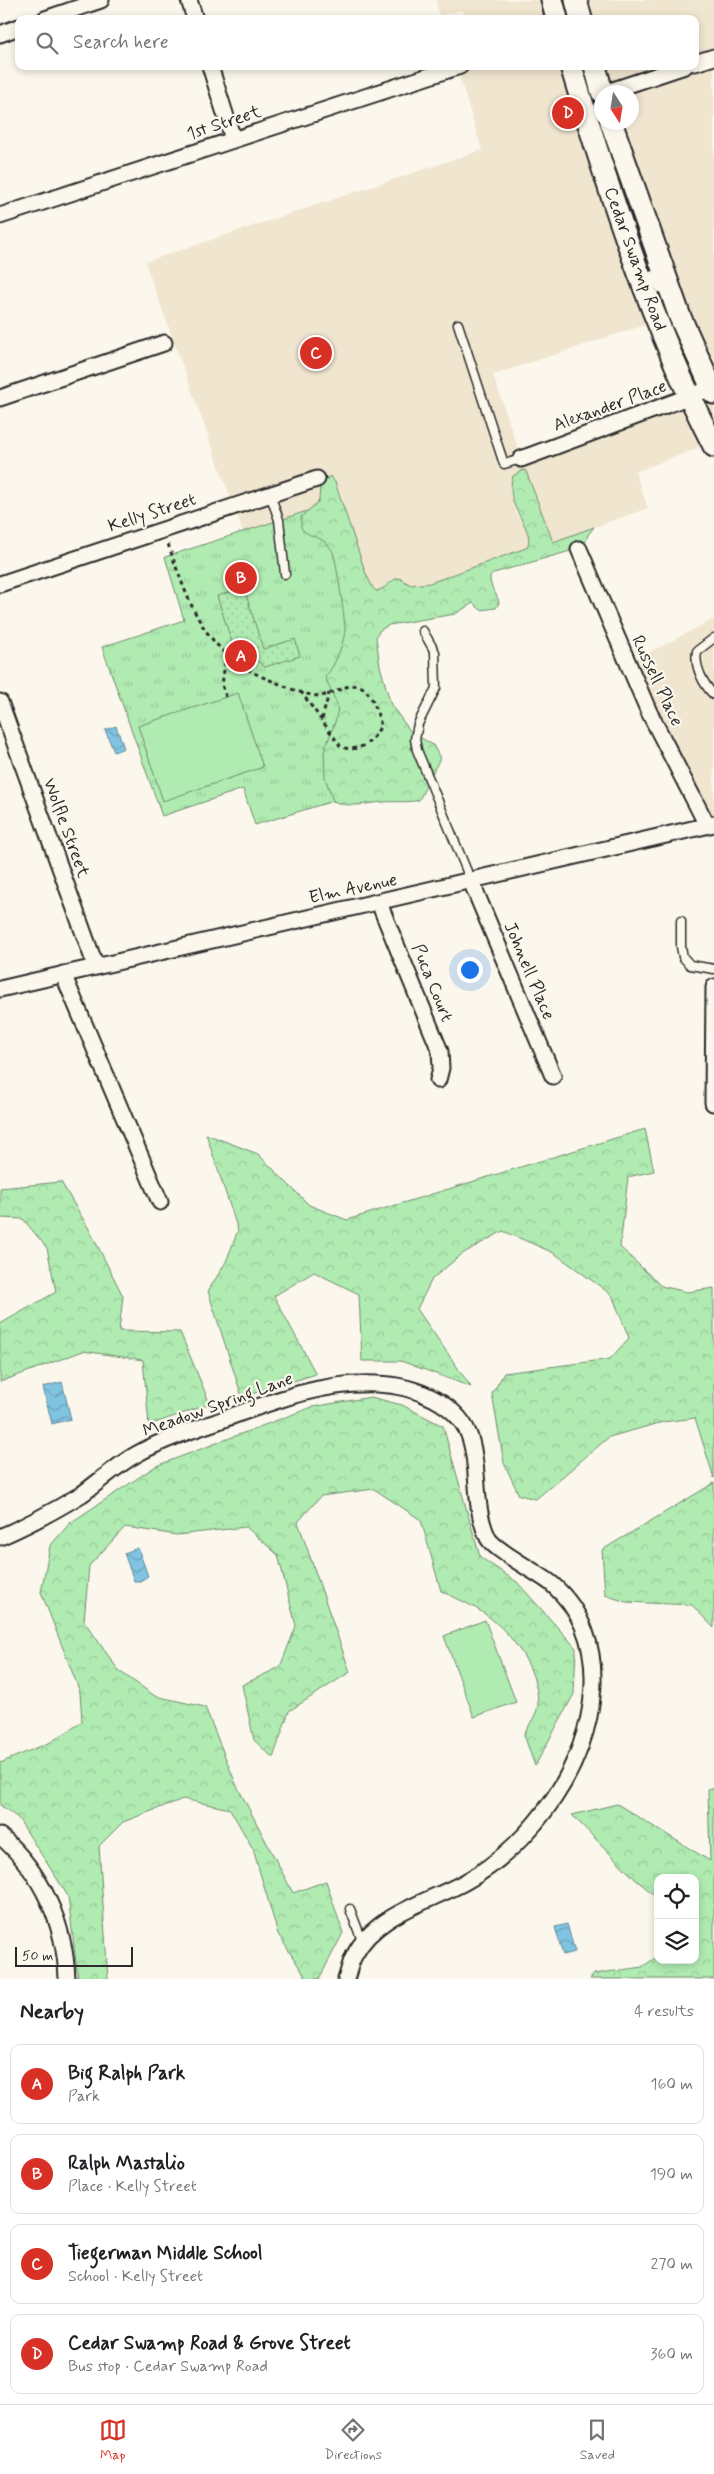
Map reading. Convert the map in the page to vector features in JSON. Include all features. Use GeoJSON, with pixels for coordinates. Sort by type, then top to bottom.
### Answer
{"type":"FeatureCollection","features":[{"type":"Feature","properties":{"kind":"main road"},"geometry":{"type":"LineString","coordinates":[[552,0],[556,15]]}},
{"type":"Feature","properties":{"kind":"main road"},"geometry":{"type":"LineString","coordinates":[[576,0],[580,15]]}},
{"type":"Feature","properties":{"kind":"main road","name":"Cedar Swamp Road"},"geometry":{"type":"LineString","coordinates":[[574,70],[594,95]]}},
{"type":"Feature","properties":{"kind":"main road","name":"Cedar Swamp Road"},"geometry":{"type":"LineString","coordinates":[[595,70],[595,85]]}},
{"type":"Feature","properties":{"kind":"main road","name":"Cedar Swamp Road"},"geometry":{"type":"LineString","coordinates":[[604,130],[642,279],[657,323],[688,397],[714,446]]}},
{"type":"Feature","properties":{"kind":"main road","name":"Cedar Swamp Road"},"geometry":{"type":"LineString","coordinates":[[614,130],[675,304],[713,390]]}},
{"type":"Feature","properties":{"kind":"street"},"geometry":{"type":"LineString","coordinates":[[57,15],[101,0]]}},
{"type":"Feature","properties":{"kind":"street"},"geometry":{"type":"LineString","coordinates":[[189,0],[193,15]]}},
{"type":"Feature","properties":{"kind":"street"},"geometry":{"type":"LineString","coordinates":[[0,34],[15,28]]}},
{"type":"Feature","properties":{"kind":"street"},"geometry":{"type":"LineString","coordinates":[[699,62],[714,57]]}},
{"type":"Feature","properties":{"kind":"street"},"geometry":{"type":"LineString","coordinates":[[211,70],[233,139]]}},
{"type":"Feature","properties":{"kind":"street","name":"1st Street"},"geometry":{"type":"LineString","coordinates":[[0,216],[448,70]]}},
{"type":"Feature","properties":{"kind":"street"},"geometry":{"type":"LineString","coordinates":[[628,85],[673,70]]}},
{"type":"Feature","properties":{"kind":"street"},"geometry":{"type":"LineString","coordinates":[[0,398],[164,343]]}},
{"type":"Feature","properties":{"kind":"street","name":"Alexander Place"},"geometry":{"type":"LineString","coordinates":[[521,459],[688,397],[713,390]]}},
{"type":"Feature","properties":{"kind":"street","name":"Kelly Street"},"geometry":{"type":"LineString","coordinates":[[0,584],[317,478]]}},
{"type":"Feature","properties":{"kind":"street","name":"Russell Place"},"geometry":{"type":"LineString","coordinates":[[579,549],[649,712],[710,825]]}},
{"type":"Feature","properties":{"kind":"street","name":"Wolfle Street"},"geometry":{"type":"LineString","coordinates":[[0,702],[96,967]]}},
{"type":"Feature","properties":{"kind":"street","name":"Elm Avenue"},"geometry":{"type":"LineString","coordinates":[[0,989],[379,903],[710,825]]}},
{"type":"Feature","properties":{"kind":"street","name":"Johnell Place"},"geometry":{"type":"LineString","coordinates":[[471,881],[553,1076]]}},
{"type":"Feature","properties":{"kind":"street","name":"Puca Court"},"geometry":{"type":"LineString","coordinates":[[379,903],[440,1051],[441,1068],[438,1080]]}},
{"type":"Feature","properties":{"kind":"street"},"geometry":{"type":"LineString","coordinates":[[64,974],[160,1202]]}},
{"type":"Feature","properties":{"kind":"street"},"geometry":{"type":"LineString","coordinates":[[713,1103],[714,987]]}},
{"type":"Feature","properties":{"kind":"street","name":"Meadow Spring Lane"},"geometry":{"type":"LineString","coordinates":[[0,1537],[26,1526],[81,1494],[135,1455],[164,1440],[266,1404],[302,1394],[344,1384],[396,1386],[435,1398],[457,1418],[471,1439],[476,1469],[476,1495],[489,1541],[551,1583],[576,1612],[587,1636],[594,1664],[594,1690],[590,1715],[572,1765],[554,1798],[521,1839],[466,1882],[409,1908],[380,1925],[353,1956],[346,1979]]}},
{"type":"Feature","properties":{"kind":"street"},"geometry":{"type":"LineString","coordinates":[[0,1836],[39,1880],[50,1902],[61,1932],[67,1979]]}},
{"type":"Feature","properties":{"kind":"lane"},"geometry":{"type":"LineString","coordinates":[[642,279],[653,275],[661,291],[675,304]]}},
{"type":"Feature","properties":{"kind":"lane"},"geometry":{"type":"LineString","coordinates":[[458,324],[504,464],[521,459]]}},
{"type":"Feature","properties":{"kind":"lane"},"geometry":{"type":"LineString","coordinates":[[270,494],[279,520],[285,574]]}},
{"type":"Feature","properties":{"kind":"lane"},"geometry":{"type":"LineString","coordinates":[[423,631],[435,652],[436,688],[418,724],[415,739],[471,881]]}},
{"type":"Feature","properties":{"kind":"lane"},"geometry":{"type":"LineString","coordinates":[[714,638],[697,651],[694,662],[709,690],[714,695]]}},
{"type":"Feature","properties":{"kind":"lane"},"geometry":{"type":"LineString","coordinates":[[681,921],[683,957],[690,965],[714,969]]}},
{"type":"Feature","properties":{"kind":"lane"},"geometry":{"type":"LineString","coordinates":[[350,1909],[363,1943]]}},
{"type":"Feature","properties":{"kind":"path"},"geometry":{"type":"LineString","coordinates":[[163,529],[181,581],[207,635],[226,655],[255,675],[302,693],[321,696],[353,685],[362,687],[373,701],[381,725],[375,739],[362,748],[349,750],[341,747],[302,693]]}},
{"type":"Feature","properties":{"kind":"path"},"geometry":{"type":"LineString","coordinates":[[226,655],[222,685],[226,697]]}},
{"type":"Feature","properties":{"kind":"path"},"geometry":{"type":"LineString","coordinates":[[322,719],[329,693]]}},
{"type":"Feature","properties":{"kind":"shaded area"},"geometry":{"type":"Polygon","coordinates":[[[436,0],[714,0],[714,442],[635,472],[648,508],[553,542],[526,471],[523,470],[510,484],[510,493],[517,515],[526,525],[529,537],[526,548],[430,583],[411,585],[404,580],[392,579],[382,590],[376,591],[366,574],[335,482],[330,476],[332,503],[243,532],[145,262],[482,150],[457,70],[699,70],[699,15],[464,15],[462,10],[439,15],[436,0]],[[666,318],[493,375],[520,455],[696,391],[666,318]]]}},
{"type":"Feature","properties":{"kind":"shaded area"},"geometry":{"type":"Polygon","coordinates":[[[714,619],[714,820],[711,821],[627,664],[714,619]]]}},
{"type":"Feature","properties":{"kind":"green space"},"geometry":{"type":"Polygon","coordinates":[[[523,470],[526,471],[553,542],[594,527],[588,535],[584,547],[494,573],[490,577],[491,585],[499,603],[496,608],[481,610],[473,603],[455,614],[389,625],[380,630],[376,637],[380,666],[391,705],[411,732],[433,745],[440,758],[419,800],[352,805],[333,801],[325,777],[324,752],[336,719],[338,707],[325,677],[335,662],[342,644],[345,632],[344,617],[333,552],[321,539],[310,535],[301,528],[301,517],[319,501],[320,484],[330,476],[335,482],[366,574],[373,588],[376,591],[380,590],[399,578],[411,585],[430,583],[526,548],[529,541],[528,534],[512,498],[511,488],[513,476],[523,470]]]}},
{"type":"Feature","properties":{"kind":"green space"},"geometry":{"type":"Polygon","coordinates":[[[332,503],[411,777],[255,825],[243,789],[162,816],[102,647],[184,620],[165,557],[332,503]]]}},
{"type":"Feature","properties":{"kind":"green space"},"geometry":{"type":"Polygon","coordinates":[[[244,588],[263,649],[295,639],[300,656],[265,667],[248,654],[244,655],[233,646],[217,596],[244,588]]]}},
{"type":"Feature","properties":{"kind":"green space"},"geometry":{"type":"Polygon","coordinates":[[[238,693],[263,767],[163,801],[138,726],[238,693]]]}},
{"type":"Feature","properties":{"kind":"green space"},"geometry":{"type":"Polygon","coordinates":[[[645,1129],[654,1171],[628,1177],[620,1247],[661,1286],[687,1292],[714,1288],[714,1478],[695,1418],[663,1422],[609,1437],[536,1499],[519,1495],[504,1463],[492,1394],[504,1373],[610,1359],[629,1338],[612,1295],[554,1253],[503,1231],[462,1254],[432,1279],[417,1309],[471,1387],[401,1361],[362,1361],[359,1294],[314,1272],[274,1296],[316,1374],[242,1397],[208,1291],[226,1262],[238,1230],[206,1134],[258,1154],[309,1205],[347,1220],[645,1129]]]}},
{"type":"Feature","properties":{"kind":"green space"},"geometry":{"type":"Polygon","coordinates":[[[61,1182],[89,1229],[123,1296],[119,1331],[180,1332],[210,1404],[149,1425],[143,1360],[83,1351],[0,1382],[0,1324],[56,1292],[47,1248],[23,1219],[0,1218],[0,1188],[61,1182]]]}},
{"type":"Feature","properties":{"kind":"green space"},"geometry":{"type":"Polygon","coordinates":[[[371,1397],[402,1405],[443,1426],[480,1557],[517,1582],[576,1648],[574,1694],[535,1766],[524,1735],[538,1708],[537,1691],[529,1665],[514,1642],[495,1622],[475,1608],[441,1591],[421,1520],[374,1489],[321,1496],[298,1522],[350,1672],[289,1711],[273,1758],[254,1740],[242,1685],[280,1667],[296,1626],[278,1555],[246,1527],[177,1535],[125,1527],[89,1566],[84,1621],[119,1671],[155,1696],[205,1707],[236,1784],[293,1893],[326,1881],[343,1933],[319,1979],[307,1979],[278,1934],[253,1849],[230,1809],[183,1799],[123,1822],[99,1846],[108,1979],[78,1979],[68,1896],[18,1818],[0,1805],[0,1763],[51,1742],[82,1722],[80,1692],[41,1592],[50,1546],[70,1523],[156,1466],[312,1407],[371,1397]]]}},
{"type":"Feature","properties":{"kind":"green space"},"geometry":{"type":"Polygon","coordinates":[[[714,1483],[714,1628],[692,1605],[626,1602],[605,1595],[602,1550],[714,1483]]]}},
{"type":"Feature","properties":{"kind":"green space"},"geometry":{"type":"Polygon","coordinates":[[[485,1620],[516,1702],[474,1717],[444,1636],[485,1620]]]}},
{"type":"Feature","properties":{"kind":"green space"},"geometry":{"type":"Polygon","coordinates":[[[708,1788],[714,1790],[714,1979],[590,1979],[594,1974],[642,1967],[654,1959],[654,1964],[699,1964],[699,1874],[654,1874],[654,1895],[635,1879],[572,1815],[617,1804],[710,1861],[708,1788]]]}},
{"type":"Feature","properties":{"kind":"water"},"geometry":{"type":"Polygon","coordinates":[[[116,726],[124,748],[114,752],[105,730],[116,726]]]}},
{"type":"Feature","properties":{"kind":"water"},"geometry":{"type":"Polygon","coordinates":[[[62,1382],[71,1419],[52,1424],[43,1387],[62,1382]]]}},
{"type":"Feature","properties":{"kind":"water"},"geometry":{"type":"Polygon","coordinates":[[[138,1548],[148,1576],[140,1581],[134,1581],[124,1553],[138,1548]]]}},
{"type":"Feature","properties":{"kind":"water"},"geometry":{"type":"Polygon","coordinates":[[[567,1924],[575,1952],[563,1955],[555,1927],[567,1924]]]}},
{"type":"Feature","properties":{"kind":"place","name":"Cedar Swamp Road & Grove Street"},"geometry":{"type":"Point","coordinates":[568,113]}},
{"type":"Feature","properties":{"kind":"place","name":"Tiegerman Middle School"},"geometry":{"type":"Point","coordinates":[316,353]}},
{"type":"Feature","properties":{"kind":"place","name":"Ralph Mastalio"},"geometry":{"type":"Point","coordinates":[241,578]}},
{"type":"Feature","properties":{"kind":"place","name":"Big Ralph Park"},"geometry":{"type":"Point","coordinates":[241,656]}}]}
